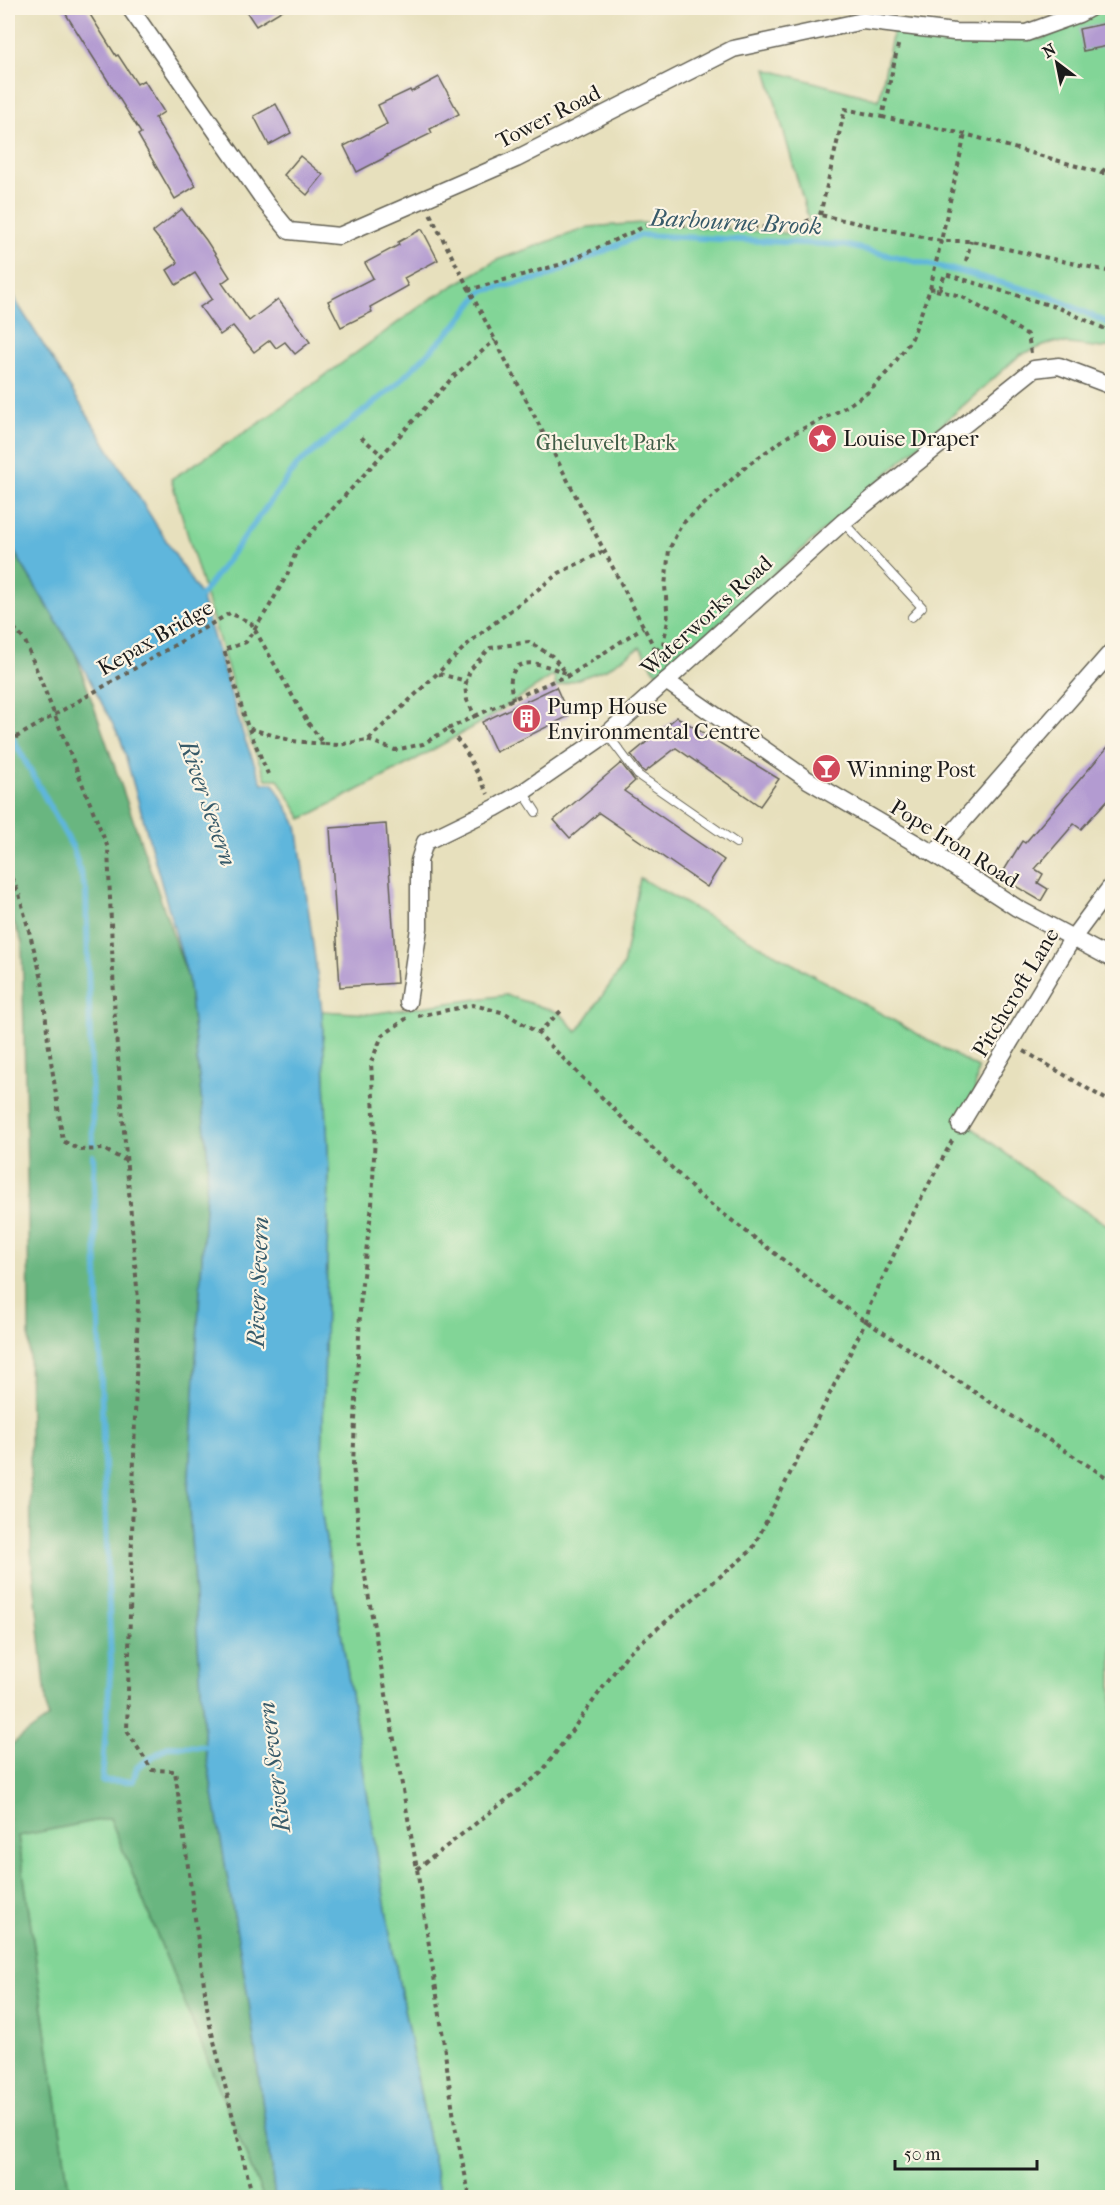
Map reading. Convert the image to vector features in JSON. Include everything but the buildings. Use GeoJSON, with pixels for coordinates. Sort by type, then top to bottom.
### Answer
{"type":"FeatureCollection","features":[{"type":"Feature","properties":{"kind":"street","name":"Tower Road"},"geometry":{"type":"LineString","coordinates":[[130,8],[266,203],[289,231],[339,236],[516,159],[733,49],[863,21],[954,32],[1026,33],[1090,8]]}},
{"type":"Feature","properties":{"kind":"street"},"geometry":{"type":"LineString","coordinates":[[1034,369],[1059,366],[1113,386]]}},
{"type":"Feature","properties":{"kind":"street","name":"Waterworks Road"},"geometry":{"type":"LineString","coordinates":[[408,1002],[419,928],[419,861],[425,842],[523,792],[607,734],[843,522],[1034,369]]}},
{"type":"Feature","properties":{"kind":"street"},"geometry":{"type":"LineString","coordinates":[[934,854],[1113,651]]}},
{"type":"Feature","properties":{"kind":"street","name":"Pope Iron Road"},"geometry":{"type":"LineString","coordinates":[[666,681],[808,780],[934,854],[1017,908],[1072,939],[1113,958]]}},
{"type":"Feature","properties":{"kind":"street","name":"Pitchcroft Lane"},"geometry":{"type":"LineString","coordinates":[[960,1125],[1072,939],[1113,885]]}},
{"type":"Feature","properties":{"kind":"lane"},"geometry":{"type":"LineString","coordinates":[[843,522],[922,607],[912,617]]}},
{"type":"Feature","properties":{"kind":"lane"},"geometry":{"type":"LineString","coordinates":[[607,734],[638,775],[736,843]]}},
{"type":"Feature","properties":{"kind":"lane"},"geometry":{"type":"LineString","coordinates":[[523,792],[536,812]]}},
{"type":"Feature","properties":{"kind":"path"},"geometry":{"type":"LineString","coordinates":[[882,117],[902,26]]}},
{"type":"Feature","properties":{"kind":"path"},"geometry":{"type":"LineString","coordinates":[[820,215],[845,109],[965,134],[1101,173],[1113,172]]}},
{"type":"Feature","properties":{"kind":"path"},"geometry":{"type":"LineString","coordinates":[[656,651],[663,644],[668,621],[665,586],[669,550],[681,525],[749,464],[790,435],[839,411],[870,391],[891,368],[912,338],[930,289],[965,134]]}},
{"type":"Feature","properties":{"kind":"path"},"geometry":{"type":"LineString","coordinates":[[1101,173],[1113,162]]}},
{"type":"Feature","properties":{"kind":"path"},"geometry":{"type":"LineString","coordinates":[[423,199],[656,651],[666,681]]}},
{"type":"Feature","properties":{"kind":"path"},"geometry":{"type":"LineString","coordinates":[[468,290],[562,264],[650,224],[793,228],[820,215],[941,242],[970,241],[1113,272]]}},
{"type":"Feature","properties":{"kind":"path"},"geometry":{"type":"LineString","coordinates":[[966,261],[970,241]]}},
{"type":"Feature","properties":{"kind":"path"},"geometry":{"type":"LineString","coordinates":[[930,289],[940,288],[945,274],[1059,308],[1113,332]]}},
{"type":"Feature","properties":{"kind":"path"},"geometry":{"type":"LineString","coordinates":[[930,289],[961,296],[1028,335],[1034,369]]}},
{"type":"Feature","properties":{"kind":"path"},"geometry":{"type":"LineString","coordinates":[[268,774],[248,728],[224,650],[246,642],[287,575],[298,547],[454,376],[495,340]]}},
{"type":"Feature","properties":{"kind":"path"},"geometry":{"type":"LineString","coordinates":[[361,437],[383,456]]}},
{"type":"Feature","properties":{"kind":"path"},"geometry":{"type":"LineString","coordinates":[[368,740],[470,642],[559,573],[604,551]]}},
{"type":"Feature","properties":{"kind":"path","name":"Kepax Bridge"},"geometry":{"type":"LineString","coordinates":[[8,742],[230,613],[251,623],[308,723],[324,744]]}},
{"type":"Feature","properties":{"kind":"path"},"geometry":{"type":"LineString","coordinates":[[8,621],[25,641],[108,848],[115,1022],[138,1300],[127,1731],[152,1770],[175,1772],[209,2021],[254,2198]]}},
{"type":"Feature","properties":{"kind":"path"},"geometry":{"type":"LineString","coordinates":[[248,728],[293,741],[324,744],[338,745],[368,740],[395,750],[423,744],[475,716],[568,675],[643,627]]}},
{"type":"Feature","properties":{"kind":"path"},"geometry":{"type":"LineString","coordinates":[[475,716],[467,700],[465,686],[470,670],[490,648],[530,642],[552,656],[568,675]]}},
{"type":"Feature","properties":{"kind":"path"},"geometry":{"type":"LineString","coordinates":[[513,700],[512,673],[517,667],[528,664],[543,665],[568,675]]}},
{"type":"Feature","properties":{"kind":"path"},"geometry":{"type":"LineString","coordinates":[[439,674],[467,681]]}},
{"type":"Feature","properties":{"kind":"path"},"geometry":{"type":"LineString","coordinates":[[448,729],[464,748],[495,808]]}},
{"type":"Feature","properties":{"kind":"path"},"geometry":{"type":"LineString","coordinates":[[8,870],[19,894],[42,979],[48,1041],[63,1142],[81,1150],[103,1149],[128,1163]]}},
{"type":"Feature","properties":{"kind":"path"},"geometry":{"type":"LineString","coordinates":[[470,2198],[455,2126],[417,1869],[360,1548],[353,1464],[361,1291],[372,1205],[375,1132],[371,1062],[382,1036],[408,1018],[472,1005],[505,1013],[538,1033],[700,1196],[866,1321],[1113,1481]]}},
{"type":"Feature","properties":{"kind":"path"},"geometry":{"type":"LineString","coordinates":[[538,1033],[563,1009]]}},
{"type":"Feature","properties":{"kind":"path"},"geometry":{"type":"LineString","coordinates":[[1010,1043],[1113,1103]]}},
{"type":"Feature","properties":{"kind":"path"},"geometry":{"type":"LineString","coordinates":[[417,1869],[541,1773],[628,1653],[752,1550],[866,1321],[870,1305],[916,1208],[960,1125]]}},
{"type":"Feature","properties":{"kind":"green space","name":"Gheluvelt Park"},"geometry":{"type":"Polygon","coordinates":[[[1104,8],[1112,8],[1112,346],[1102,348],[1054,342],[1020,355],[659,677],[640,647],[606,669],[556,687],[554,675],[482,722],[395,771],[302,819],[278,779],[266,779],[245,727],[171,479],[261,422],[429,300],[497,260],[589,227],[642,223],[813,235],[766,69],[879,100],[893,32],[1042,39],[1104,8]]]}},
{"type":"Feature","properties":{"kind":"green space"},"geometry":{"type":"Polygon","coordinates":[[[8,541],[75,652],[188,978],[208,1158],[188,1493],[205,1748],[249,2002],[275,2197],[263,2197],[110,1818],[18,1836],[70,2197],[8,2197],[8,1747],[48,1718],[31,1550],[28,1217],[22,942],[8,909],[8,541]]]}},
{"type":"Feature","properties":{"kind":"green space"},"geometry":{"type":"Polygon","coordinates":[[[640,878],[978,1068],[970,1126],[1057,1193],[1112,1228],[1112,2197],[440,2197],[392,1946],[321,1509],[329,1174],[322,1011],[370,1014],[506,995],[560,1013],[577,1032],[623,966],[640,878]]]}},
{"type":"Feature","properties":{"kind":"green space"},"geometry":{"type":"Polygon","coordinates":[[[110,1818],[263,2197],[70,2197],[18,1836],[110,1818]]]}},
{"type":"Feature","properties":{"kind":"water","name":"River Severn"},"geometry":{"type":"Polygon","coordinates":[[[8,279],[17,303],[201,596],[244,737],[262,783],[273,783],[297,825],[322,1011],[329,1174],[321,1509],[392,1946],[440,2197],[275,2197],[249,2002],[205,1748],[188,1493],[208,1158],[188,978],[121,740],[75,652],[8,541],[8,279]]]}},
{"type":"Feature","properties":{"kind":"waterway","name":"Barbourne Brook"},"geometry":{"type":"LineString","coordinates":[[193,598],[201,596],[298,464],[396,385],[456,325],[482,291],[545,277],[640,235],[844,245],[962,272],[1049,296],[1112,325]]}},
{"type":"Feature","properties":{"kind":"waterway"},"geometry":{"type":"LineString","coordinates":[[8,730],[73,848],[86,891],[93,1144]]}},
{"type":"Feature","properties":{"kind":"waterway"},"geometry":{"type":"LineString","coordinates":[[93,1156],[111,1662],[102,1781],[133,1781],[137,1767],[169,1746],[212,1747]]}},
{"type":"Feature","properties":{"kind":"place","name":"Louise Draper"},"geometry":{"type":"Point","coordinates":[822,438]}},
{"type":"Feature","properties":{"kind":"place","name":"Pump House Environmental Centre"},"geometry":{"type":"Point","coordinates":[526,719]}},
{"type":"Feature","properties":{"kind":"place","name":"Winning Post"},"geometry":{"type":"Point","coordinates":[826,769]}}]}
